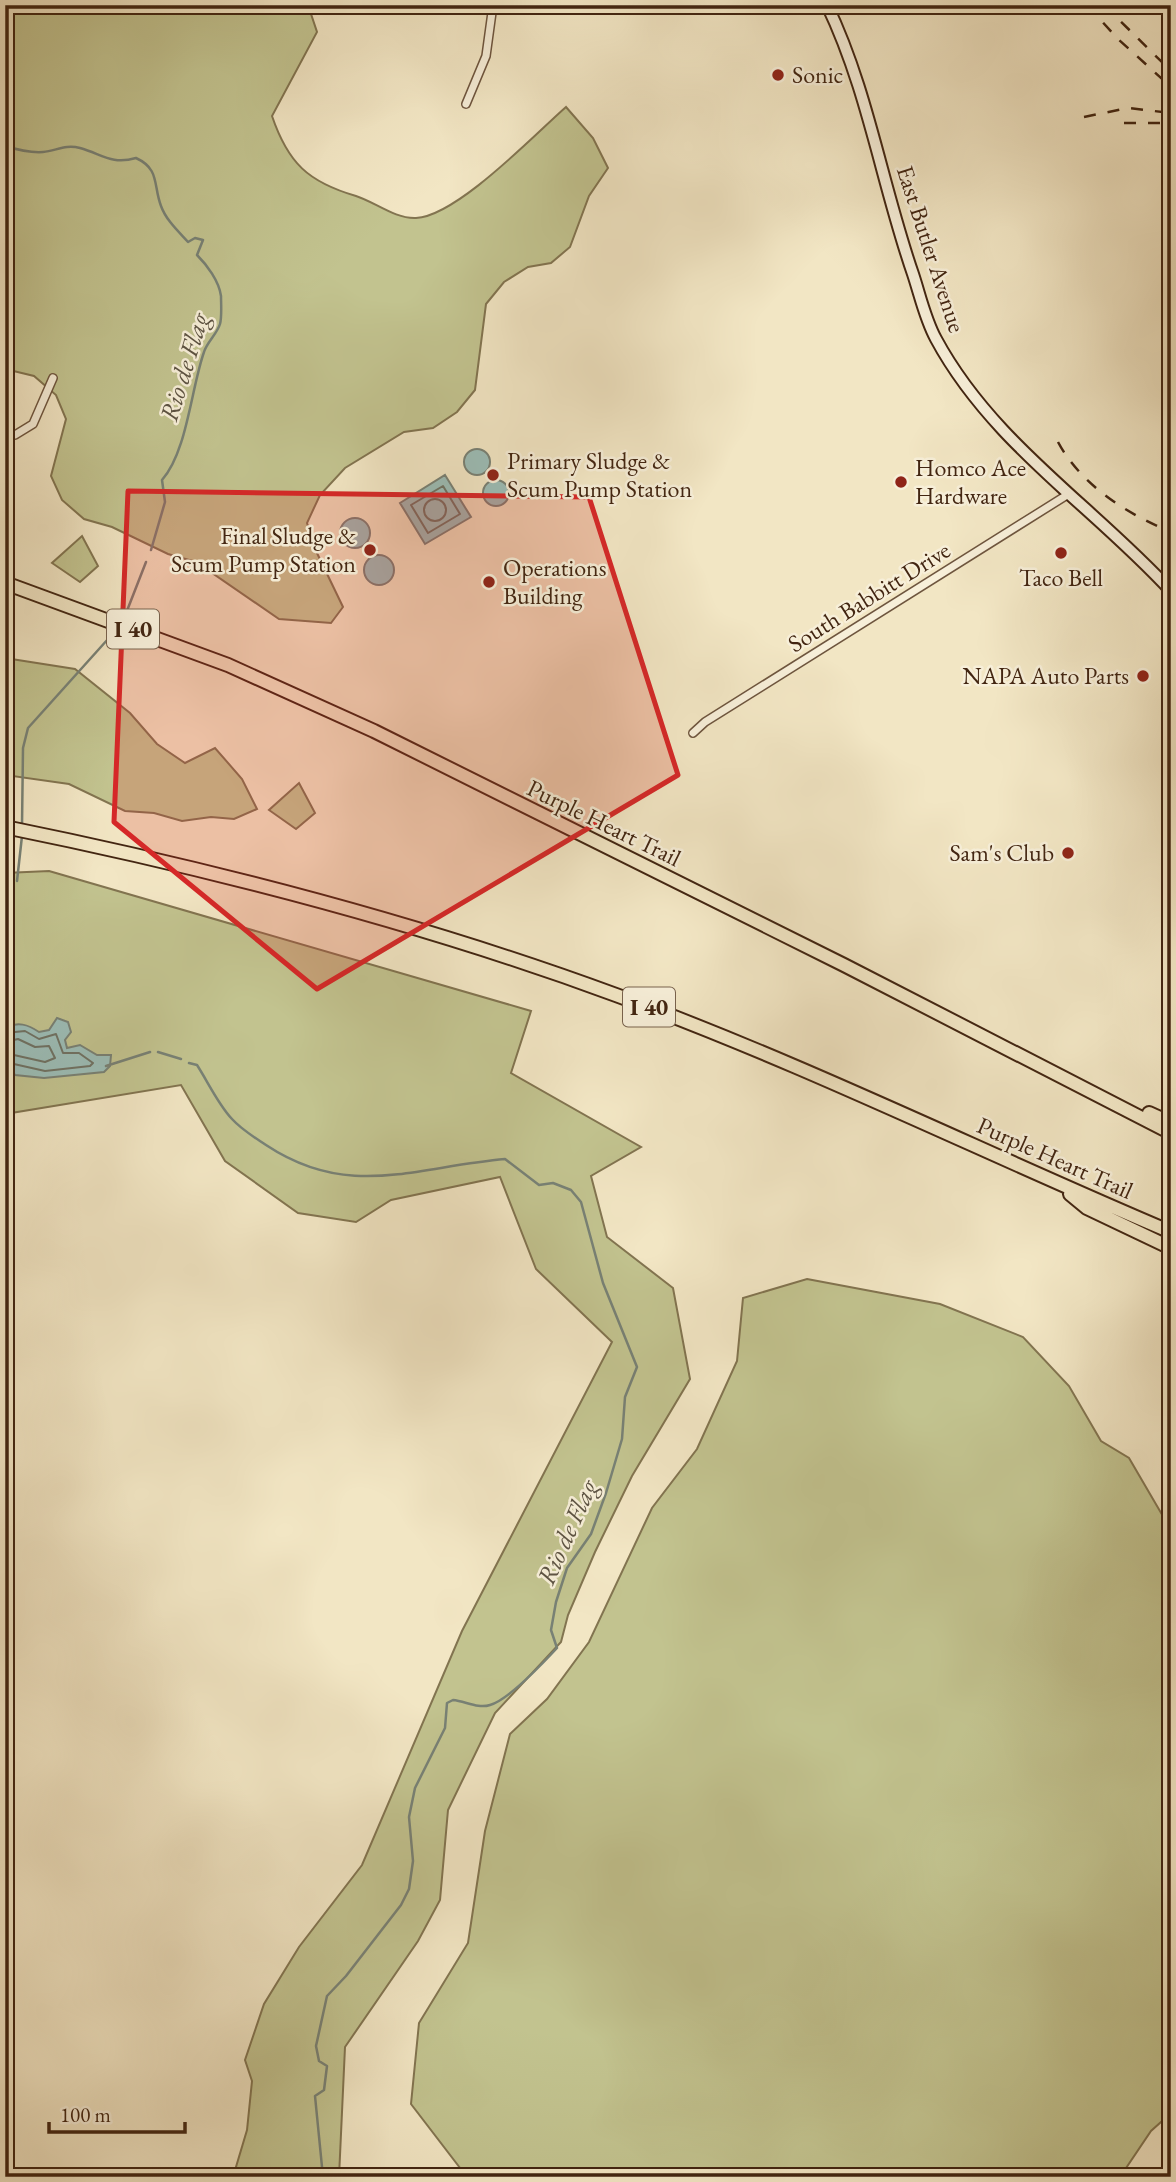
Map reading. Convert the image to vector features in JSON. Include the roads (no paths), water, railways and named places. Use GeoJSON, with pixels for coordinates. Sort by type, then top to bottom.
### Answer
{"type":"FeatureCollection","features":[{"type":"Feature","properties":{"kind":"highway","name":"Purple Heart Trail"},"geometry":{"type":"LineString","coordinates":[[5,583],[228,665],[435,761],[1171,1133]]}},
{"type":"Feature","properties":{"kind":"highway","name":"Purple Heart Trail"},"geometry":{"type":"LineString","coordinates":[[5,827],[104,847],[280,889],[377,917],[617,995],[886,1105],[1059,1185],[1171,1232]]}},
{"type":"Feature","properties":{"kind":"highway"},"geometry":{"type":"LineString","coordinates":[[994,1044],[1019,1051],[1171,1123]]}},
{"type":"Feature","properties":{"kind":"highway"},"geometry":{"type":"LineString","coordinates":[[1059,1185],[1087,1208],[1171,1248]]}},
{"type":"Feature","properties":{"kind":"main road","name":"East Butler Avenue"},"geometry":{"type":"LineString","coordinates":[[827,5],[854,69],[906,254],[934,336],[967,391],[1067,495],[1134,553],[1171,591]]}},
{"type":"Feature","properties":{"kind":"street"},"geometry":{"type":"LineString","coordinates":[[466,104],[486,56],[493,5]]}},
{"type":"Feature","properties":{"kind":"street"},"geometry":{"type":"LineString","coordinates":[[5,432],[15,435],[33,424],[53,379]]}},
{"type":"Feature","properties":{"kind":"street","name":"South Babbitt Drive"},"geometry":{"type":"LineString","coordinates":[[693,733],[705,722],[1067,495]]}},
{"type":"Feature","properties":{"kind":"water"},"geometry":{"type":"Polygon","coordinates":[[[477,449],[486,453],[490,462],[486,471],[477,475],[468,471],[464,462],[468,453],[477,449]]]}},
{"type":"Feature","properties":{"kind":"water"},"geometry":{"type":"Polygon","coordinates":[[[445,475],[471,517],[425,544],[400,503],[445,475]]]}},
{"type":"Feature","properties":{"kind":"water"},"geometry":{"type":"Polygon","coordinates":[[[496,480],[505,484],[509,493],[505,502],[496,506],[487,502],[483,493],[487,484],[496,480]]]}},
{"type":"Feature","properties":{"kind":"water"},"geometry":{"type":"Polygon","coordinates":[[[355,518],[366,522],[370,533],[366,544],[355,548],[344,544],[340,533],[344,522],[355,518]]]}},
{"type":"Feature","properties":{"kind":"water"},"geometry":{"type":"Polygon","coordinates":[[[379,555],[390,559],[394,570],[390,581],[379,585],[368,581],[364,570],[368,559],[379,555]]]}},
{"type":"Feature","properties":{"kind":"water"},"geometry":{"type":"Polygon","coordinates":[[[57,1018],[68,1022],[71,1032],[65,1040],[67,1048],[80,1045],[97,1055],[111,1055],[110,1066],[104,1072],[44,1078],[15,1075],[12,1070],[5,1069],[5,1027],[23,1025],[39,1032],[49,1030],[57,1018]]]}},
{"type":"Feature","properties":{"kind":"waterway","name":"Rio de Flag"},"geometry":{"type":"LineString","coordinates":[[5,146],[38,152],[75,147],[107,158],[136,158],[144,162],[152,172],[161,206],[173,225],[188,242],[195,238],[203,240],[197,255],[218,285],[221,321],[204,352],[183,437],[162,480],[165,502],[151,550]]}},
{"type":"Feature","properties":{"kind":"waterway","name":"Rio de Flag"},"geometry":{"type":"LineString","coordinates":[[123,621],[146,562]]}},
{"type":"Feature","properties":{"kind":"waterway","name":"Rio de Flag"},"geometry":{"type":"LineString","coordinates":[[22,826],[23,748],[28,728],[117,629]]}},
{"type":"Feature","properties":{"kind":"waterway","name":"Rio de Flag"},"geometry":{"type":"LineString","coordinates":[[17,881],[22,836]]}},
{"type":"Feature","properties":{"kind":"waterway","name":"Rio de Flag"},"geometry":{"type":"LineString","coordinates":[[5,929],[12,909]]}},
{"type":"Feature","properties":{"kind":"waterway","name":"Rio de Flag"},"geometry":{"type":"LineString","coordinates":[[106,1066],[150,1052]]}},
{"type":"Feature","properties":{"kind":"waterway","name":"Rio de Flag"},"geometry":{"type":"LineString","coordinates":[[158,1052],[181,1059]]}},
{"type":"Feature","properties":{"kind":"waterway","name":"Rio de Flag"},"geometry":{"type":"LineString","coordinates":[[189,1063],[197,1065],[222,1107],[244,1130],[296,1162],[326,1172],[382,1176],[505,1159],[539,1185],[553,1183],[571,1190],[581,1202],[603,1283],[637,1367],[625,1397],[622,1439],[606,1493],[591,1534],[567,1568],[556,1602],[551,1630],[557,1648],[498,1702],[485,1706],[453,1700],[447,1703],[445,1728],[415,1788],[409,1817],[413,1861],[409,1889],[401,1905],[346,1976],[327,1996],[316,2046],[319,2061],[327,2066],[324,2090],[315,2096],[323,2177]]}},
{"type":"Feature","properties":{"kind":"railway"},"geometry":{"type":"LineString","coordinates":[[1087,5],[1118,39],[1171,87]]}},
{"type":"Feature","properties":{"kind":"railway"},"geometry":{"type":"LineString","coordinates":[[1104,5],[1171,71]]}},
{"type":"Feature","properties":{"kind":"railway"},"geometry":{"type":"LineString","coordinates":[[1084,117],[1128,108],[1171,113]]}},
{"type":"Feature","properties":{"kind":"railway"},"geometry":{"type":"LineString","coordinates":[[1124,123],[1171,123]]}},
{"type":"Feature","properties":{"kind":"railway"},"geometry":{"type":"LineString","coordinates":[[1058,442],[1079,472],[1092,485],[1122,507],[1171,532]]}},
{"type":"Feature","properties":{"kind":"place","name":"Sonic"},"geometry":{"type":"Point","coordinates":[778,75]}},
{"type":"Feature","properties":{"kind":"place","name":"Primary Sludge & Scum Pump Station"},"geometry":{"type":"Point","coordinates":[493,475]}},
{"type":"Feature","properties":{"kind":"place","name":"Homco Ace Hardware"},"geometry":{"type":"Point","coordinates":[901,482]}},
{"type":"Feature","properties":{"kind":"place","name":"Final Sludge & Scum Pump Station"},"geometry":{"type":"Point","coordinates":[370,550]}},
{"type":"Feature","properties":{"kind":"place","name":"Taco Bell"},"geometry":{"type":"Point","coordinates":[1061,553]}},
{"type":"Feature","properties":{"kind":"place","name":"Operations Building"},"geometry":{"type":"Point","coordinates":[489,582]}},
{"type":"Feature","properties":{"kind":"place","name":"NAPA Auto Parts"},"geometry":{"type":"Point","coordinates":[1143,676]}},
{"type":"Feature","properties":{"kind":"place","name":"Sam's Club"},"geometry":{"type":"Point","coordinates":[1068,853]}}]}
